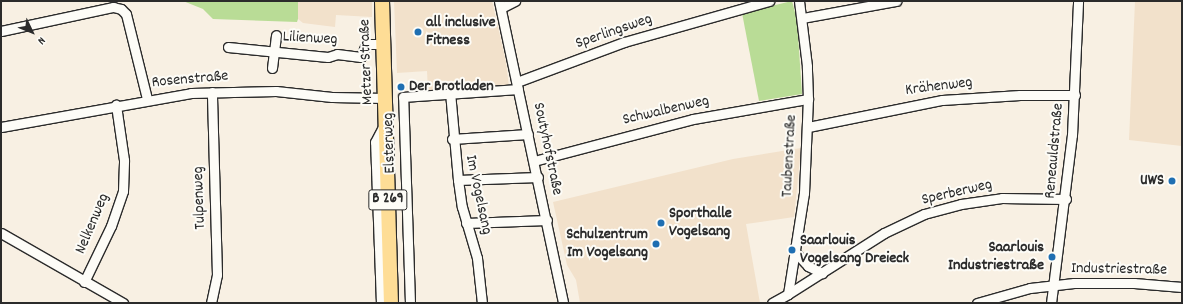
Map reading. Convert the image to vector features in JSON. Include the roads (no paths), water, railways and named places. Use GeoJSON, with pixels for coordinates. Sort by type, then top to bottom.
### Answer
{"type":"FeatureCollection","features":[{"type":"Feature","properties":{"kind":"main road","name":"Metzer Straße"},"geometry":{"type":"LineString","coordinates":[[382,1],[391,303]]}},
{"type":"Feature","properties":{"kind":"street"},"geometry":{"type":"LineString","coordinates":[[500,5],[515,1]]}},
{"type":"Feature","properties":{"kind":"street","name":"Sperlingsweg"},"geometry":{"type":"LineString","coordinates":[[518,86],[624,42],[768,1]]}},
{"type":"Feature","properties":{"kind":"street","name":"Taubenstraße"},"geometry":{"type":"LineString","coordinates":[[788,294],[796,253],[808,127],[808,99],[802,18],[799,1]]}},
{"type":"Feature","properties":{"kind":"street"},"geometry":{"type":"LineString","coordinates":[[802,18],[896,1]]}},
{"type":"Feature","properties":{"kind":"street","name":"Reneauldstraße"},"geometry":{"type":"LineString","coordinates":[[1051,303],[1055,285],[1066,199],[1075,95],[1078,1]]}},
{"type":"Feature","properties":{"kind":"street","name":"Soutyhofstraße"},"geometry":{"type":"LineString","coordinates":[[500,5],[538,177],[563,303]]}},
{"type":"Feature","properties":{"kind":"street"},"geometry":{"type":"LineString","coordinates":[[1,31],[113,7],[121,9],[126,14],[147,99]]}},
{"type":"Feature","properties":{"kind":"street","name":"Lilienweg"},"geometry":{"type":"LineString","coordinates":[[272,68],[276,35]]}},
{"type":"Feature","properties":{"kind":"street","name":"Lilienweg"},"geometry":{"type":"LineString","coordinates":[[228,47],[328,58],[337,54],[361,57],[366,44],[383,44]]}},
{"type":"Feature","properties":{"kind":"street","name":"Elsterweg"},"geometry":{"type":"LineString","coordinates":[[410,303],[403,97],[518,86]]}},
{"type":"Feature","properties":{"kind":"street","name":"Rosenstraße"},"geometry":{"type":"LineString","coordinates":[[1,127],[147,99],[212,92],[276,91],[339,97],[385,98]]}},
{"type":"Feature","properties":{"kind":"street","name":"Tulpenweg"},"geometry":{"type":"LineString","coordinates":[[211,303],[217,275],[212,92]]}},
{"type":"Feature","properties":{"kind":"street","name":"Im Vogelsang"},"geometry":{"type":"LineString","coordinates":[[450,92],[452,138],[458,180],[466,223],[477,258],[482,303]]}},
{"type":"Feature","properties":{"kind":"street","name":"Krähenweg"},"geometry":{"type":"LineString","coordinates":[[808,127],[942,100],[1020,95],[1075,95]]}},
{"type":"Feature","properties":{"kind":"street","name":"Schwalbenweg"},"geometry":{"type":"LineString","coordinates":[[534,161],[693,119],[808,99]]}},
{"type":"Feature","properties":{"kind":"street","name":"Nelkenweg"},"geometry":{"type":"LineString","coordinates":[[84,282],[111,226],[123,191],[124,160],[116,105]]}},
{"type":"Feature","properties":{"kind":"street","name":"Metzer Straße"},"geometry":{"type":"LineString","coordinates":[[381,303],[375,142],[386,122]]}},
{"type":"Feature","properties":{"kind":"street"},"geometry":{"type":"LineString","coordinates":[[452,138],[528,134]]}},
{"type":"Feature","properties":{"kind":"street"},"geometry":{"type":"LineString","coordinates":[[458,180],[538,177]]}},
{"type":"Feature","properties":{"kind":"street","name":"Sperberweg"},"geometry":{"type":"LineString","coordinates":[[788,294],[884,233],[941,209],[1002,198],[1066,199]]}},
{"type":"Feature","properties":{"kind":"street"},"geometry":{"type":"LineString","coordinates":[[466,223],[547,220]]}},
{"type":"Feature","properties":{"kind":"street"},"geometry":{"type":"LineString","coordinates":[[1,233],[123,303]]}},
{"type":"Feature","properties":{"kind":"street"},"geometry":{"type":"LineString","coordinates":[[796,253],[808,266],[822,273]]}},
{"type":"Feature","properties":{"kind":"street","name":"Industriestraße"},"geometry":{"type":"LineString","coordinates":[[977,303],[1011,292],[1055,285],[1094,282],[1182,287]]}},
{"type":"Feature","properties":{"kind":"street"},"geometry":{"type":"LineString","coordinates":[[772,303],[788,294]]}},
{"type":"Feature","properties":{"kind":"place","name":"all inclusive Fitness"},"geometry":{"type":"Point","coordinates":[418,32]}},
{"type":"Feature","properties":{"kind":"place","name":"Der Brotladen"},"geometry":{"type":"Point","coordinates":[401,87]}},
{"type":"Feature","properties":{"kind":"place","name":"UWS"},"geometry":{"type":"Point","coordinates":[1172,181]}},
{"type":"Feature","properties":{"kind":"place","name":"Sporthalle Vogelsang"},"geometry":{"type":"Point","coordinates":[661,223]}},
{"type":"Feature","properties":{"kind":"place","name":"Schulzentrum Im Vogelsang"},"geometry":{"type":"Point","coordinates":[656,244]}},
{"type":"Feature","properties":{"kind":"place","name":"Saarlouis Vogelsang Dreieck"},"geometry":{"type":"Point","coordinates":[792,250]}},
{"type":"Feature","properties":{"kind":"place","name":"Saarlouis Industriestraße"},"geometry":{"type":"Point","coordinates":[1052,257]}}]}
